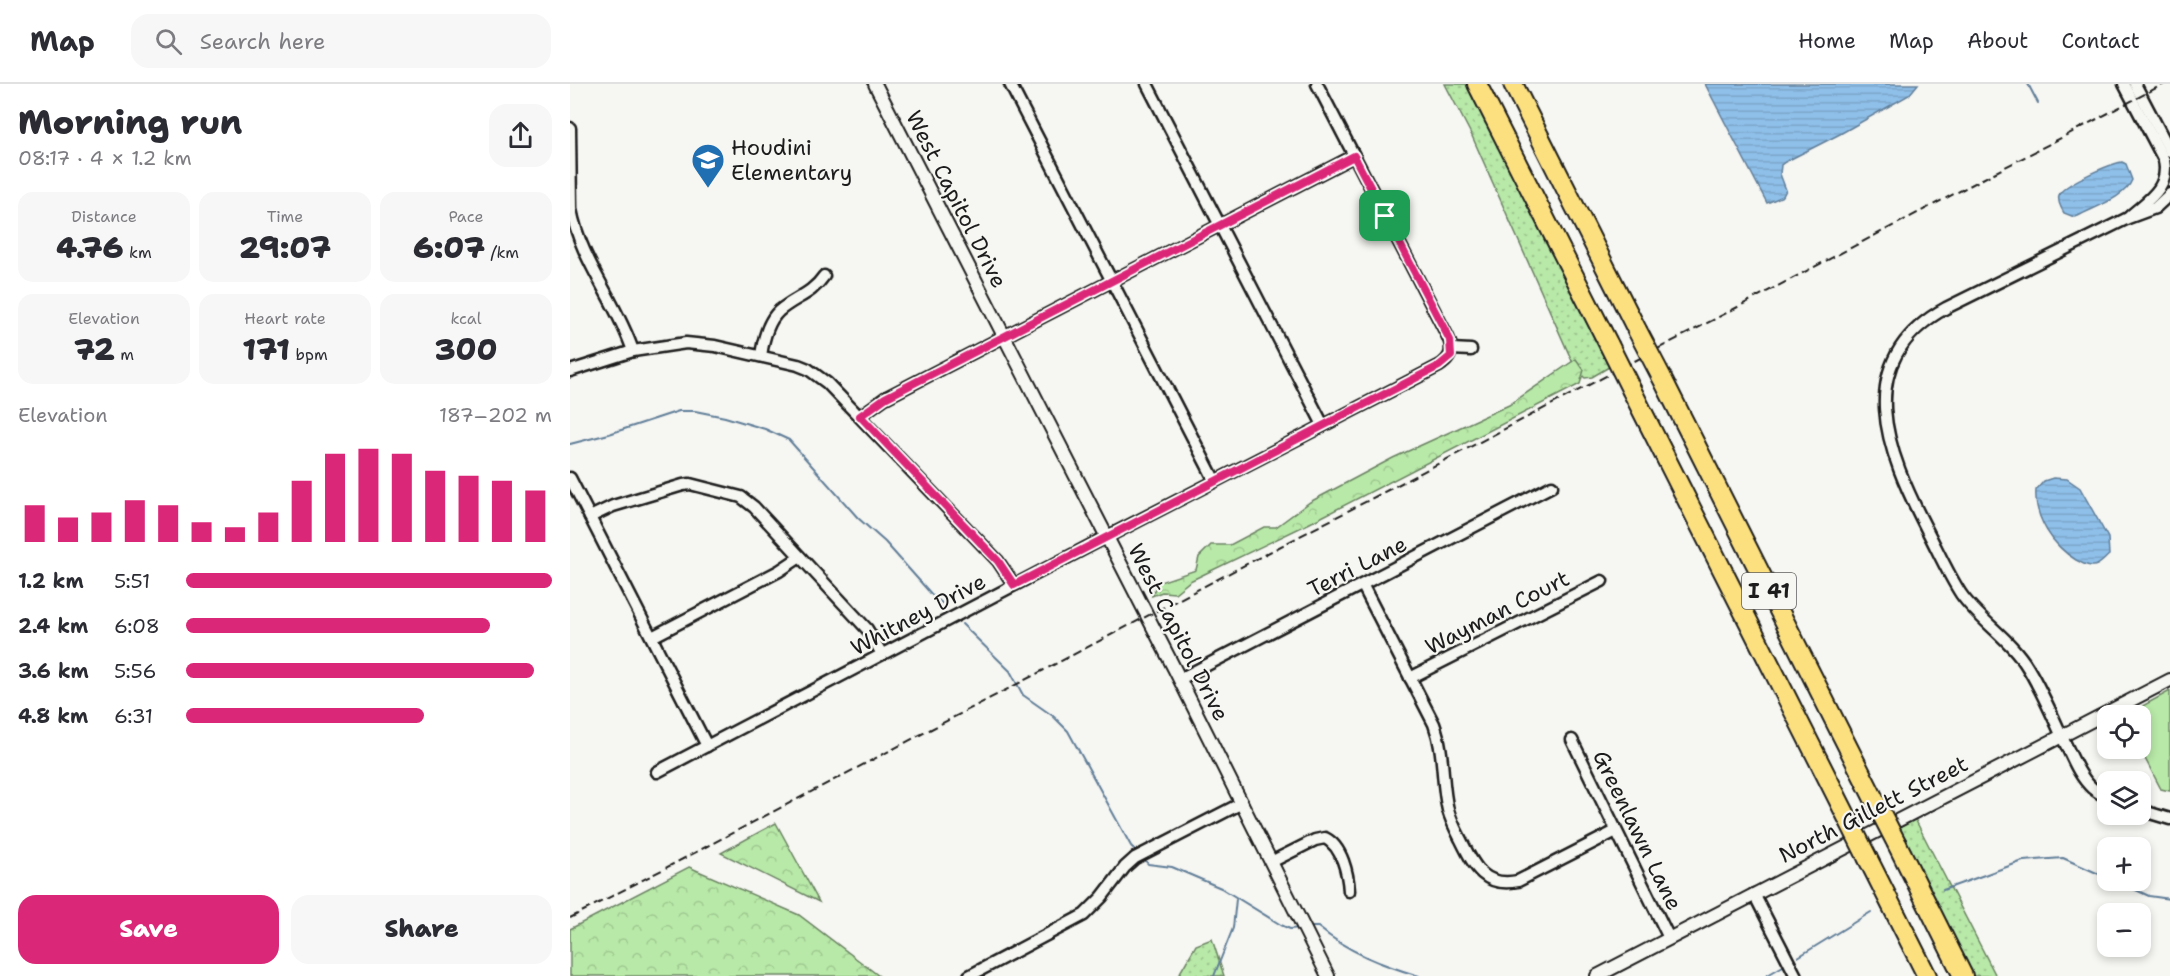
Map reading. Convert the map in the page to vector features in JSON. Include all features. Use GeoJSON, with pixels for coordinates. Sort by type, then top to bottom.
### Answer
{"type":"FeatureCollection","features":[{"type":"Feature","properties":{"kind":"highway","name":"I 41"},"geometry":{"type":"LineString","coordinates":[[1477,84],[1927,976]]}},
{"type":"Feature","properties":{"kind":"highway","name":"I 41"},"geometry":{"type":"LineString","coordinates":[[1513,84],[1963,976]]}},
{"type":"Feature","properties":{"kind":"street","name":"West Capitol Drive"},"geometry":{"type":"LineString","coordinates":[[875,84],[1180,679],[1328,976]]}},
{"type":"Feature","properties":{"kind":"street"},"geometry":{"type":"LineString","coordinates":[[1011,84],[1215,481]]}},
{"type":"Feature","properties":{"kind":"street"},"geometry":{"type":"LineString","coordinates":[[1147,84],[1323,425]]}},
{"type":"Feature","properties":{"kind":"street"},"geometry":{"type":"LineString","coordinates":[[1317,84],[1447,335],[1451,352],[1471,350]]}},
{"type":"Feature","properties":{"kind":"street"},"geometry":{"type":"LineString","coordinates":[[2124,84],[2164,160],[2166,172],[2164,183],[2157,195],[2128,218]]}},
{"type":"Feature","properties":{"kind":"street"},"geometry":{"type":"LineString","coordinates":[[2135,84],[2170,151]]}},
{"type":"Feature","properties":{"kind":"street"},"geometry":{"type":"LineString","coordinates":[[570,128],[571,209],[576,232],[633,351]]}},
{"type":"Feature","properties":{"kind":"street"},"geometry":{"type":"LineString","coordinates":[[860,416],[885,398],[1354,156]]}},
{"type":"Feature","properties":{"kind":"street"},"geometry":{"type":"LineString","coordinates":[[2097,792],[2084,779],[2027,666],[1962,594],[1917,510],[1894,455],[1885,400],[1886,385],[1892,361],[1904,340],[1926,320],[2128,218],[2155,208],[2170,194]]}},
{"type":"Feature","properties":{"kind":"street"},"geometry":{"type":"LineString","coordinates":[[761,356],[763,343],[773,318],[779,311],[811,292],[824,276]]}},
{"type":"Feature","properties":{"kind":"street"},"geometry":{"type":"LineString","coordinates":[[570,371],[633,351],[686,343],[761,356],[808,369],[827,382],[860,416],[998,561],[1014,585]]}},
{"type":"Feature","properties":{"kind":"street","name":"Whitney Drive"},"geometry":{"type":"LineString","coordinates":[[657,772],[1439,366],[1451,352]]}},
{"type":"Feature","properties":{"kind":"street"},"geometry":{"type":"LineString","coordinates":[[570,478],[707,746]]}},
{"type":"Feature","properties":{"kind":"street"},"geometry":{"type":"LineString","coordinates":[[590,517],[613,506],[683,484],[700,485],[741,497],[867,629],[882,654]]}},
{"type":"Feature","properties":{"kind":"street","name":"Terri Lane"},"geometry":{"type":"LineString","coordinates":[[1180,679],[1552,486]]}},
{"type":"Feature","properties":{"kind":"street"},"geometry":{"type":"LineString","coordinates":[[652,638],[780,571],[800,557]]}},
{"type":"Feature","properties":{"kind":"street","name":"Wayman Court"},"geometry":{"type":"LineString","coordinates":[[1410,678],[1602,581]]}},
{"type":"Feature","properties":{"kind":"street"},"geometry":{"type":"LineString","coordinates":[[1363,585],[1438,734],[1448,809],[1452,822],[1472,862],[1486,877],[1501,882],[1518,881],[1616,831]]}},
{"type":"Feature","properties":{"kind":"street","name":"North Gillett Street"},"geometry":{"type":"LineString","coordinates":[[1597,976],[2170,680]]}},
{"type":"Feature","properties":{"kind":"street","name":"Greenlawn Lane"},"geometry":{"type":"LineString","coordinates":[[1572,740],[1670,938]]}},
{"type":"Feature","properties":{"kind":"street"},"geometry":{"type":"LineString","coordinates":[[969,976],[1084,915],[1102,897],[1125,867],[1140,856],[1242,804]]}},
{"type":"Feature","properties":{"kind":"street"},"geometry":{"type":"LineString","coordinates":[[2151,813],[2170,819]]}},
{"type":"Feature","properties":{"kind":"street"},"geometry":{"type":"LineString","coordinates":[[1271,862],[1315,840],[1325,838],[1335,845],[1348,873],[1349,891]]}},
{"type":"Feature","properties":{"kind":"street"},"geometry":{"type":"LineString","coordinates":[[1754,894],[1796,976]]}},
{"type":"Feature","properties":{"kind":"green space"},"geometry":{"type":"Polygon","coordinates":[[[1445,84],[1466,84],[1609,362],[1609,367],[1592,377],[1585,378],[1576,370],[1472,136],[1445,84]]]}},
{"type":"Feature","properties":{"kind":"green space"},"geometry":{"type":"Polygon","coordinates":[[[1576,359],[1584,370],[1580,384],[1308,524],[1190,581],[1175,593],[1162,592],[1152,596],[1157,583],[1196,570],[1199,557],[1211,545],[1230,545],[1264,527],[1276,527],[1310,502],[1393,458],[1509,405],[1576,359]]]}},
{"type":"Feature","properties":{"kind":"green space"},"geometry":{"type":"Polygon","coordinates":[[[2170,691],[2170,791],[2161,789],[2145,759],[2151,759],[2151,705],[2144,705],[2170,691]]]}},
{"type":"Feature","properties":{"kind":"green space"},"geometry":{"type":"Polygon","coordinates":[[[1915,819],[1996,976],[1973,976],[1899,828],[1915,819]]]}},
{"type":"Feature","properties":{"kind":"green space"},"geometry":{"type":"Polygon","coordinates":[[[776,823],[819,902],[721,853],[776,823]]]}},
{"type":"Feature","properties":{"kind":"green space"},"geometry":{"type":"Polygon","coordinates":[[[689,867],[799,915],[879,976],[570,976],[570,929],[689,867]]]}},
{"type":"Feature","properties":{"kind":"green space"},"geometry":{"type":"Polygon","coordinates":[[[1212,939],[1224,976],[1178,976],[1196,945],[1212,939]]]}},
{"type":"Feature","properties":{"kind":"water"},"geometry":{"type":"Polygon","coordinates":[[[1705,84],[1918,84],[1909,95],[1781,165],[1780,174],[1786,190],[1783,196],[1767,203],[1705,84]]]}},
{"type":"Feature","properties":{"kind":"water"},"geometry":{"type":"Polygon","coordinates":[[[2122,162],[2126,164],[2132,180],[2123,192],[2078,216],[2074,217],[2064,213],[2059,200],[2062,191],[2088,175],[2122,162]]]}},
{"type":"Feature","properties":{"kind":"water"},"geometry":{"type":"Polygon","coordinates":[[[2053,478],[2067,479],[2080,488],[2108,538],[2109,555],[2094,566],[2076,560],[2068,554],[2053,539],[2042,521],[2038,511],[2036,490],[2044,481],[2053,478]]]}},
{"type":"Feature","properties":{"kind":"waterway"},"geometry":{"type":"LineString","coordinates":[[2028,84],[2038,103]]}},
{"type":"Feature","properties":{"kind":"waterway"},"geometry":{"type":"LineString","coordinates":[[570,444],[679,411],[695,411],[725,417],[765,429],[789,440],[858,518],[885,542],[933,596],[947,607]]}},
{"type":"Feature","properties":{"kind":"waterway"},"geometry":{"type":"LineString","coordinates":[[962,624],[1010,671],[1023,695],[1053,716],[1068,731],[1131,846],[1138,853]]}},
{"type":"Feature","properties":{"kind":"waterway"},"geometry":{"type":"LineString","coordinates":[[1943,890],[2023,861],[2063,858],[2097,873]]}},
{"type":"Feature","properties":{"kind":"waterway"},"geometry":{"type":"LineString","coordinates":[[1144,859],[1148,864],[1172,867],[1221,888],[1290,929],[1300,928]]}},
{"type":"Feature","properties":{"kind":"waterway"},"geometry":{"type":"LineString","coordinates":[[2138,891],[2149,896],[2170,899]]}},
{"type":"Feature","properties":{"kind":"waterway"},"geometry":{"type":"LineString","coordinates":[[1214,976],[1233,928],[1236,899]]}},
{"type":"Feature","properties":{"kind":"waterway"},"geometry":{"type":"LineString","coordinates":[[1798,957],[1871,912]]}},
{"type":"Feature","properties":{"kind":"waterway"},"geometry":{"type":"LineString","coordinates":[[1308,927],[1318,927],[1341,944],[1366,957],[1419,976]]}},
{"type":"Feature","properties":{"kind":"waterway"},"geometry":{"type":"LineString","coordinates":[[1766,976],[1783,966]]}},
{"type":"Feature","properties":{"kind":"railway"},"geometry":{"type":"LineString","coordinates":[[570,918],[2164,84]]}},
{"type":"Feature","properties":{"kind":"place","name":"Houdini Elementary"},"geometry":{"type":"Point","coordinates":[708,189]}},
{"type":"Feature","properties":{"kind":"route"},"geometry":{"type":"LineString","coordinates":[[1354,156],[1385,216],[1450,340],[1451,356],[1444,363],[1014,585],[998,561],[860,416],[885,398],[1354,156]]}}]}
